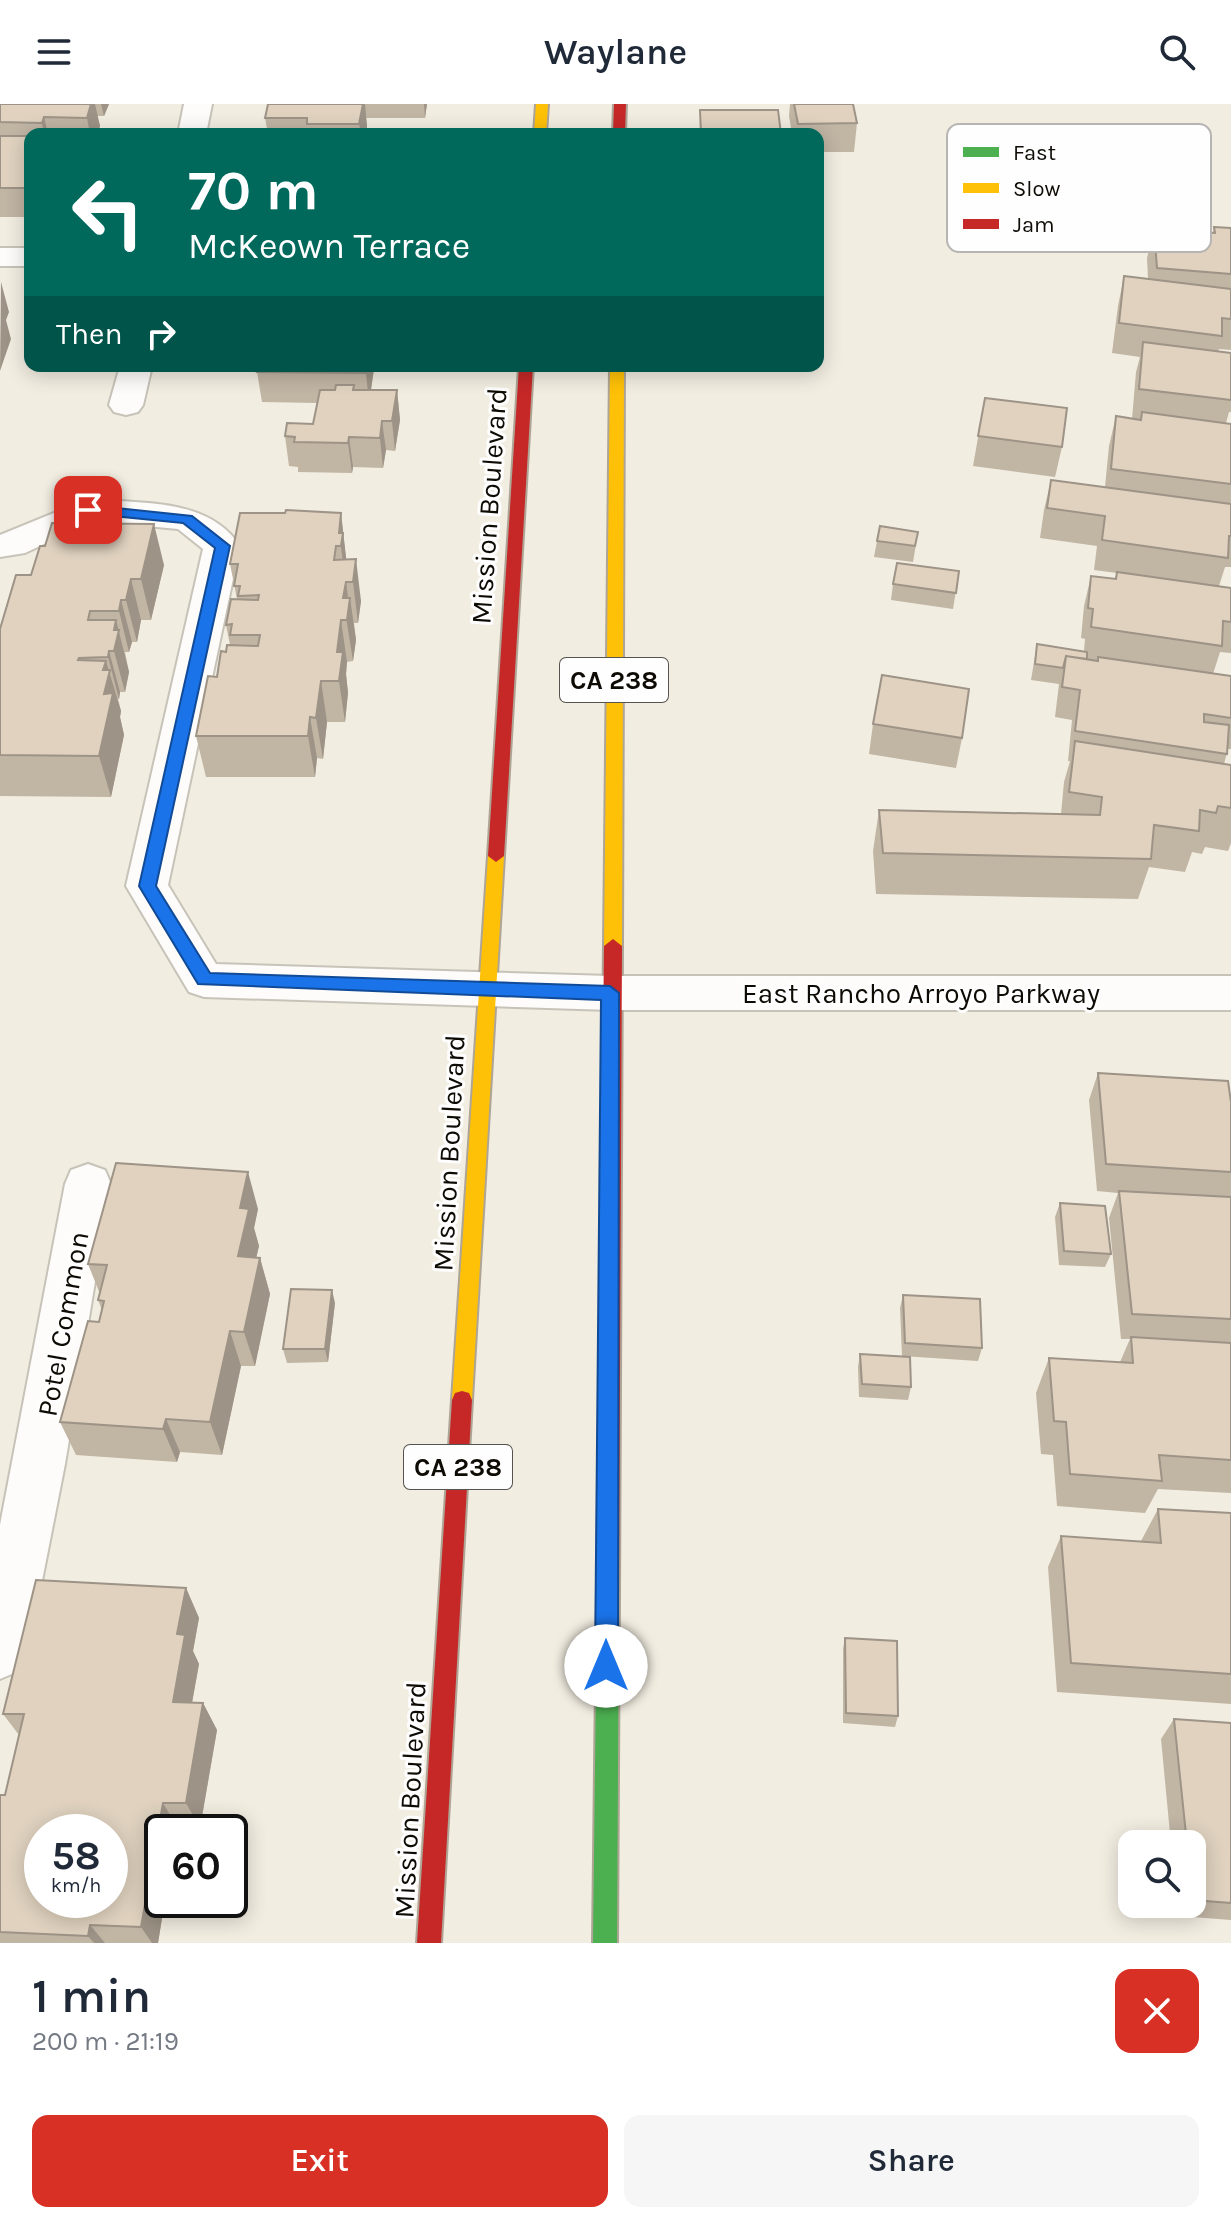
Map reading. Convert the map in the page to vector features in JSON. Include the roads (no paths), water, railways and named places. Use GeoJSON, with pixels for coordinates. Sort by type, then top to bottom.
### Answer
{"type":"FeatureCollection","features":[{"type":"Feature","properties":{"kind":"main road"},"geometry":{"type":"LineString","coordinates":[[540,128],[542,104]]}},
{"type":"Feature","properties":{"kind":"main road"},"geometry":{"type":"LineString","coordinates":[[619,128],[620,104]]}},
{"type":"Feature","properties":{"kind":"main road","name":"Mission Boulevard"},"geometry":{"type":"LineString","coordinates":[[429,1943],[526,372]]}},
{"type":"Feature","properties":{"kind":"main road","name":"CA 238"},"geometry":{"type":"LineString","coordinates":[[605,1943],[617,372]]}},
{"type":"Feature","properties":{"kind":"street"},"geometry":{"type":"LineString","coordinates":[[193,128],[198,104]]}},
{"type":"Feature","properties":{"kind":"street"},"geometry":{"type":"LineString","coordinates":[[0,257],[24,257]]}},
{"type":"Feature","properties":{"kind":"street"},"geometry":{"type":"LineString","coordinates":[[126,405],[134,372]]}},
{"type":"Feature","properties":{"kind":"street","name":"East Rancho Arroyo Parkway"},"geometry":{"type":"LineString","coordinates":[[6,546],[88,510],[187,519],[222,546],[147,886],[204,980],[610,993],[1231,993]]}},
{"type":"Feature","properties":{"kind":"street","name":"Potel Common"},"geometry":{"type":"LineString","coordinates":[[0,1652],[20,1466],[88,1184]]}}]}
